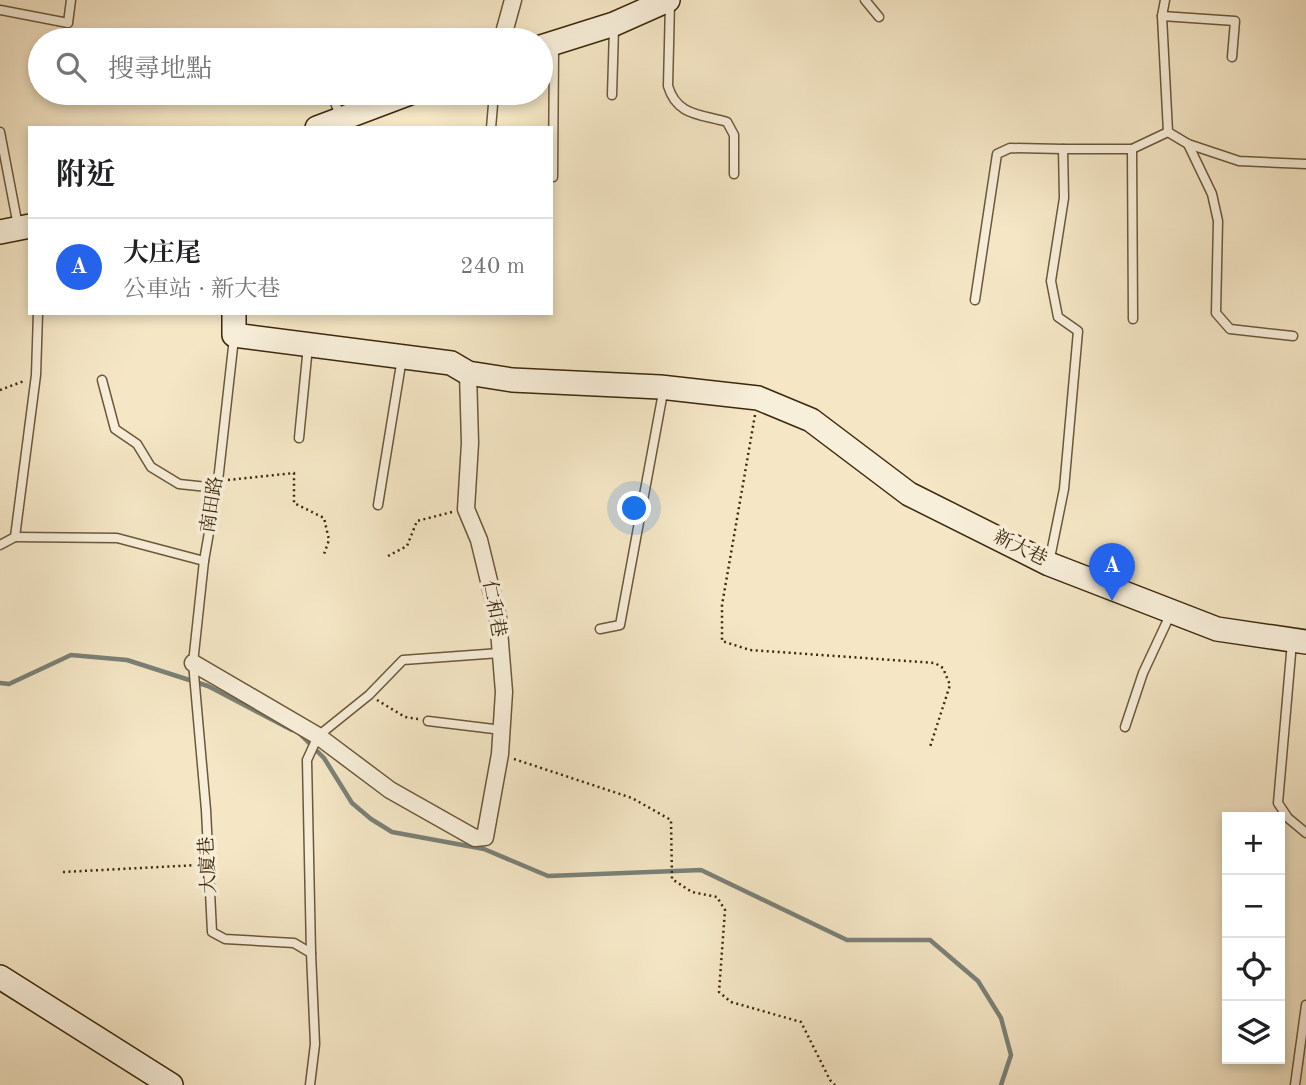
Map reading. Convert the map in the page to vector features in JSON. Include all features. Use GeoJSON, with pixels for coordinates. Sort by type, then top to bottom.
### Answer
{"type":"FeatureCollection","features":[{"type":"Feature","properties":{"kind":"street"},"geometry":{"type":"LineString","coordinates":[[505,28],[513,0]]}},
{"type":"Feature","properties":{"kind":"street"},"geometry":{"type":"LineString","coordinates":[[553,43],[614,23],[669,0]]}},
{"type":"Feature","properties":{"kind":"street"},"geometry":{"type":"LineString","coordinates":[[322,126],[377,105]]}},
{"type":"Feature","properties":{"kind":"street"},"geometry":{"type":"LineString","coordinates":[[234,324],[308,346],[451,363],[468,373],[512,380],[660,387],[758,398]]}},
{"type":"Feature","properties":{"kind":"street","name":"仁和巷"},"geometry":{"type":"LineString","coordinates":[[468,373],[470,443],[466,509],[479,540],[498,618],[500,653]]}},
{"type":"Feature","properties":{"kind":"street","name":"新大巷"},"geometry":{"type":"LineString","coordinates":[[758,398],[811,420],[909,494],[1049,564],[1217,629],[1299,641]]}},
{"type":"Feature","properties":{"kind":"street"},"geometry":{"type":"LineString","coordinates":[[194,670],[316,738],[390,790],[475,838],[485,837],[500,754],[504,692],[500,653]]}},
{"type":"Feature","properties":{"kind":"street"},"geometry":{"type":"LineString","coordinates":[[0,976],[171,1085]]}},
{"type":"Feature","properties":{"kind":"lane"},"geometry":{"type":"LineString","coordinates":[[0,10],[68,23],[71,0]]}},
{"type":"Feature","properties":{"kind":"lane"},"geometry":{"type":"LineString","coordinates":[[669,0],[668,86],[672,99],[681,109],[727,122],[734,135],[734,174]]}},
{"type":"Feature","properties":{"kind":"lane"},"geometry":{"type":"LineString","coordinates":[[865,0],[879,17]]}},
{"type":"Feature","properties":{"kind":"lane"},"geometry":{"type":"LineString","coordinates":[[1165,0],[1162,16],[1168,132]]}},
{"type":"Feature","properties":{"kind":"lane"},"geometry":{"type":"LineString","coordinates":[[1162,16],[1235,21],[1233,57]]}},
{"type":"Feature","properties":{"kind":"lane"},"geometry":{"type":"LineString","coordinates":[[612,95],[614,23]]}},
{"type":"Feature","properties":{"kind":"lane"},"geometry":{"type":"LineString","coordinates":[[336,105],[341,118]]}},
{"type":"Feature","properties":{"kind":"lane"},"geometry":{"type":"LineString","coordinates":[[491,126],[493,105]]}},
{"type":"Feature","properties":{"kind":"lane"},"geometry":{"type":"LineString","coordinates":[[550,105],[551,126]]}},
{"type":"Feature","properties":{"kind":"lane"},"geometry":{"type":"LineString","coordinates":[[0,132],[21,228]]}},
{"type":"Feature","properties":{"kind":"lane"},"geometry":{"type":"LineString","coordinates":[[1168,132],[1188,144],[1239,161],[1306,164]]}},
{"type":"Feature","properties":{"kind":"lane"},"geometry":{"type":"LineString","coordinates":[[975,300],[998,154],[1010,148],[1132,149],[1168,132]]}},
{"type":"Feature","properties":{"kind":"lane"},"geometry":{"type":"LineString","coordinates":[[1188,144],[1212,194],[1218,221],[1216,313],[1230,329],[1293,336]]}},
{"type":"Feature","properties":{"kind":"lane"},"geometry":{"type":"LineString","coordinates":[[1049,564],[1064,489],[1078,331],[1058,317],[1051,281],[1064,198],[1063,149]]}},
{"type":"Feature","properties":{"kind":"lane"},"geometry":{"type":"LineString","coordinates":[[1132,149],[1133,319]]}},
{"type":"Feature","properties":{"kind":"lane"},"geometry":{"type":"LineString","coordinates":[[15,537],[36,375],[38,315]]}},
{"type":"Feature","properties":{"kind":"lane","name":"南田路"},"geometry":{"type":"LineString","coordinates":[[195,696],[194,670],[204,561],[217,484],[234,324]]}},
{"type":"Feature","properties":{"kind":"lane"},"geometry":{"type":"LineString","coordinates":[[299,438],[308,346]]}},
{"type":"Feature","properties":{"kind":"lane"},"geometry":{"type":"LineString","coordinates":[[378,505],[402,358]]}},
{"type":"Feature","properties":{"kind":"lane"},"geometry":{"type":"LineString","coordinates":[[102,380],[115,429],[137,444],[151,467],[179,484],[217,484]]}},
{"type":"Feature","properties":{"kind":"lane"},"geometry":{"type":"LineString","coordinates":[[600,629],[620,625],[662,398],[660,387]]}},
{"type":"Feature","properties":{"kind":"lane"},"geometry":{"type":"LineString","coordinates":[[0,545],[15,537],[117,538],[204,561]]}},
{"type":"Feature","properties":{"kind":"lane"},"geometry":{"type":"LineString","coordinates":[[1125,727],[1143,673],[1173,610]]}},
{"type":"Feature","properties":{"kind":"lane"},"geometry":{"type":"LineString","coordinates":[[1299,641],[1278,803],[1288,818],[1306,833]]}},
{"type":"Feature","properties":{"kind":"lane","name":"仁和巷"},"geometry":{"type":"LineString","coordinates":[[311,953],[307,760],[316,738],[369,695],[403,660],[500,653]]}},
{"type":"Feature","properties":{"kind":"lane","name":"大廈巷"},"geometry":{"type":"LineString","coordinates":[[195,696],[212,932],[225,939],[294,943],[311,953]]}},
{"type":"Feature","properties":{"kind":"lane"},"geometry":{"type":"LineString","coordinates":[[428,721],[502,730]]}},
{"type":"Feature","properties":{"kind":"lane"},"geometry":{"type":"LineString","coordinates":[[310,1085],[315,1044],[311,953]]}},
{"type":"Feature","properties":{"kind":"lane"},"geometry":{"type":"LineString","coordinates":[[1296,1085],[1306,1005]]}},
{"type":"Feature","properties":{"kind":"path"},"geometry":{"type":"LineString","coordinates":[[0,390],[36,375]]}},
{"type":"Feature","properties":{"kind":"path"},"geometry":{"type":"LineString","coordinates":[[758,398],[722,605],[722,641],[750,650],[934,663],[943,668],[950,685],[930,747]]}},
{"type":"Feature","properties":{"kind":"path"},"geometry":{"type":"LineString","coordinates":[[217,484],[293,473],[294,503],[324,518],[329,540],[323,557]]}},
{"type":"Feature","properties":{"kind":"path"},"geometry":{"type":"LineString","coordinates":[[388,556],[407,546],[417,521],[466,509]]}},
{"type":"Feature","properties":{"kind":"path"},"geometry":{"type":"LineString","coordinates":[[369,695],[405,718],[428,721]]}},
{"type":"Feature","properties":{"kind":"path"},"geometry":{"type":"LineString","coordinates":[[500,754],[632,798],[671,820],[672,879],[692,892],[717,898],[725,909],[719,992],[731,1002],[801,1022],[835,1085]]}},
{"type":"Feature","properties":{"kind":"path"},"geometry":{"type":"LineString","coordinates":[[64,872],[209,864]]}},
{"type":"Feature","properties":{"kind":"waterway"},"geometry":{"type":"LineString","coordinates":[[0,683],[9,684],[71,655],[127,660],[208,686],[292,730]]}},
{"type":"Feature","properties":{"kind":"waterway"},"geometry":{"type":"LineString","coordinates":[[300,734],[324,758],[352,803],[392,832],[484,849],[548,876],[701,870],[847,940],[930,940],[978,981],[1001,1018],[1011,1055],[1001,1085]]}},
{"type":"Feature","properties":{"kind":"place","name":"大庄尾"},"geometry":{"type":"Point","coordinates":[1112,601]}}]}
